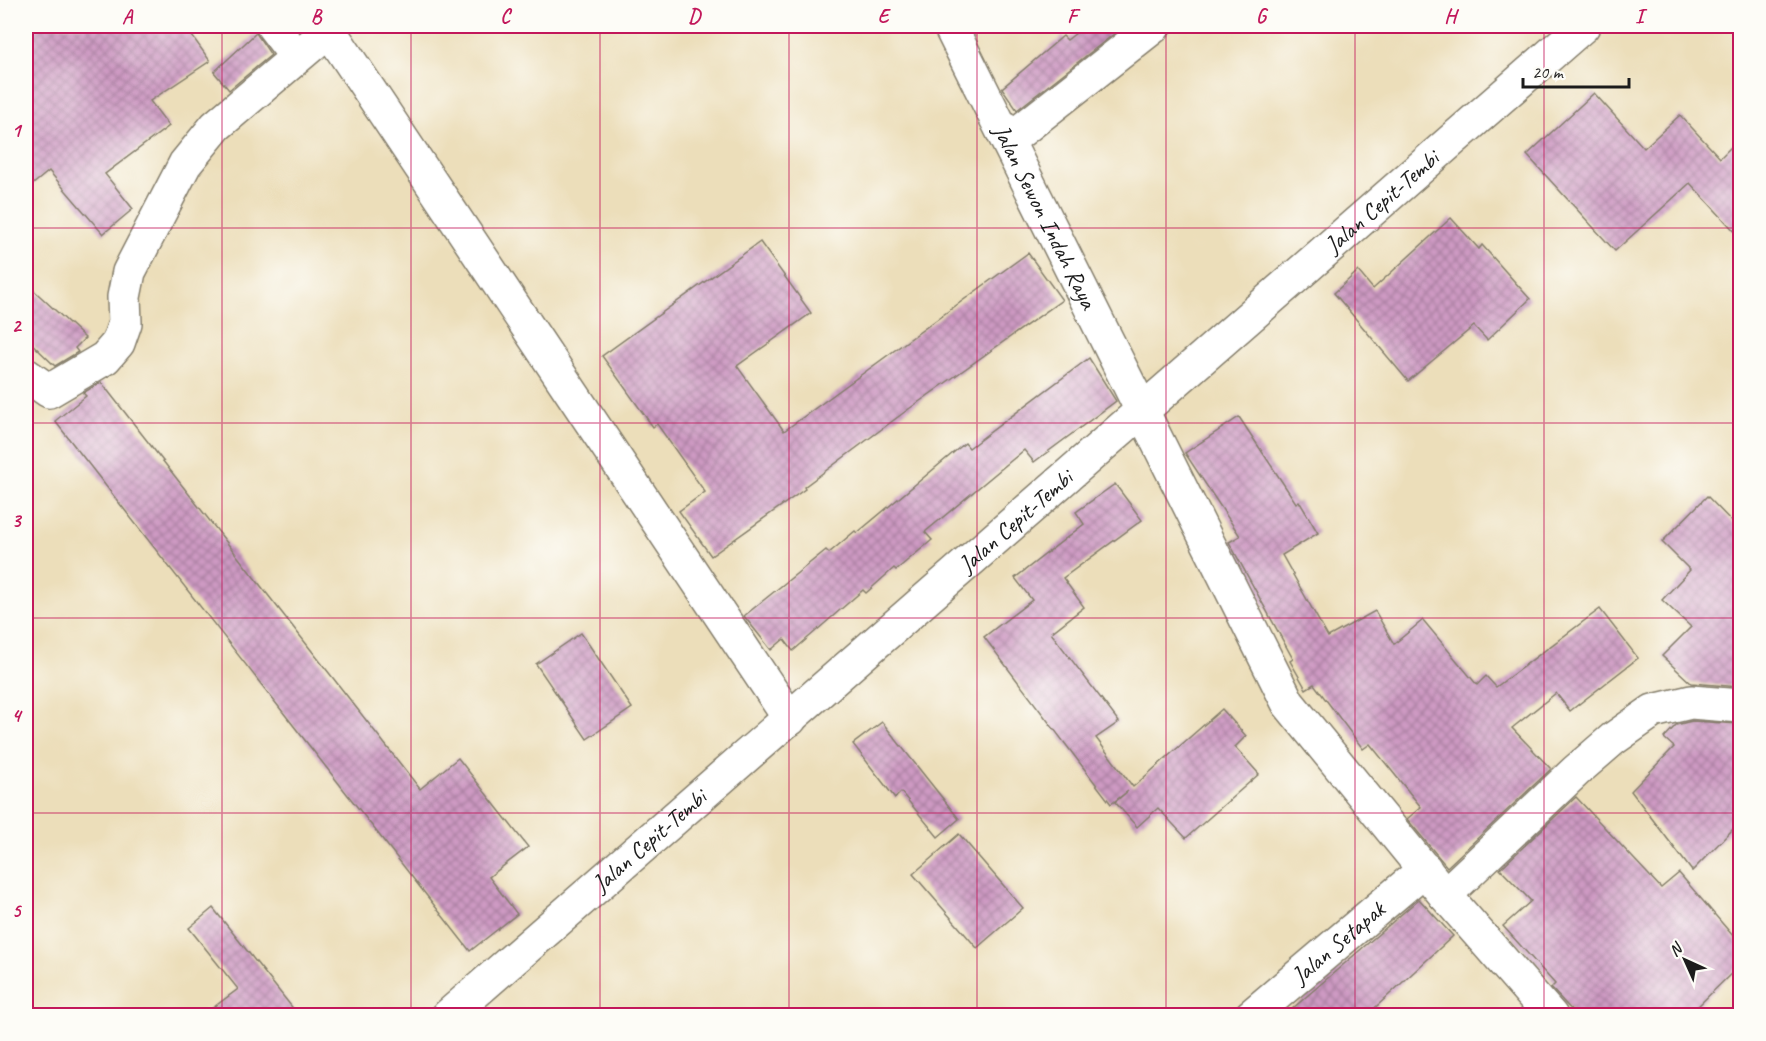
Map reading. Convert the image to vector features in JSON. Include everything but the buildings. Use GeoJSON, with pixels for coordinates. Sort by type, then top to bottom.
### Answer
{"type":"FeatureCollection","features":[{"type":"Feature","properties":{"kind":"street"},"geometry":{"type":"LineString","coordinates":[[273,26],[296,56]]}},
{"type":"Feature","properties":{"kind":"street","name":"Jalan Sewon Indah Raya"},"geometry":{"type":"LineString","coordinates":[[950,26],[1288,703],[1445,895],[1551,1016]]}},
{"type":"Feature","properties":{"kind":"street"},"geometry":{"type":"LineString","coordinates":[[1009,141],[1154,26]]}},
{"type":"Feature","properties":{"kind":"street","name":"Jalan Cepit-Tembi"},"geometry":{"type":"LineString","coordinates":[[448,1016],[790,719],[1142,408],[1371,213],[1583,26]]}},
{"type":"Feature","properties":{"kind":"street"},"geometry":{"type":"LineString","coordinates":[[26,375],[49,391],[105,358],[118,344],[125,323],[124,297],[129,272],[185,164],[216,126],[296,56],[332,28],[790,719]]}},
{"type":"Feature","properties":{"kind":"street"},"geometry":{"type":"LineString","coordinates":[[1445,895],[1576,771],[1613,739],[1653,711],[1691,702],[1740,706]]}},
{"type":"Feature","properties":{"kind":"street","name":"Jalan Setapak"},"geometry":{"type":"LineString","coordinates":[[1251,1016],[1425,868]]}}]}
